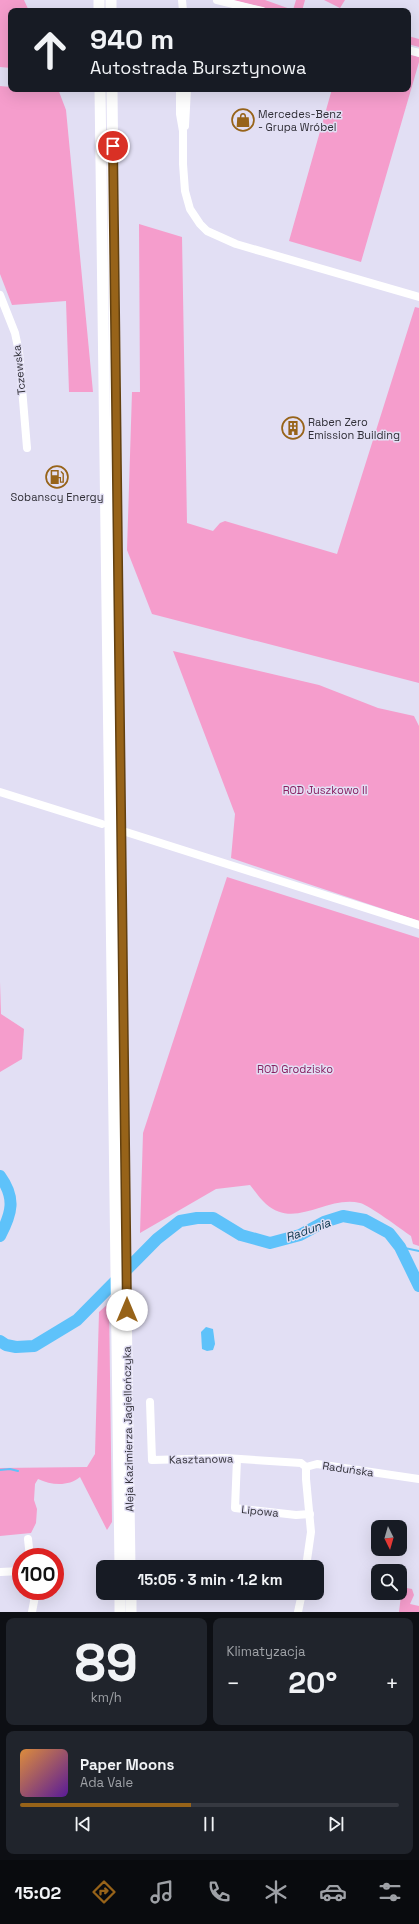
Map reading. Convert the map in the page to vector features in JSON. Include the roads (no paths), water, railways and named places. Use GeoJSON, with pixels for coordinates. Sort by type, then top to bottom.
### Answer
{"type":"FeatureCollection","features":[{"type":"Feature","properties":{"kind":"highway"},"geometry":{"type":"LineString","coordinates":[[100,92],[110,403]]}},
{"type":"Feature","properties":{"kind":"highway"},"geometry":{"type":"LineString","coordinates":[[110,403],[112,92]]}},
{"type":"Feature","properties":{"kind":"highway","name":"Aleja Kazimierza Jagiellończyka"},"geometry":{"type":"LineString","coordinates":[[110,403],[115,815],[116,1300],[123,1454]]}},
{"type":"Feature","properties":{"kind":"highway","name":"Aleja Kazimierza Jagiellończyka"},"geometry":{"type":"LineString","coordinates":[[115,850],[127,1296],[120,1560]]}},
{"type":"Feature","properties":{"kind":"highway","name":"Aleja Kazimierza Jagiellończyka"},"geometry":{"type":"LineString","coordinates":[[123,1471],[129,1560]]}},
{"type":"Feature","properties":{"kind":"highway"},"geometry":{"type":"LineString","coordinates":[[120,1600],[120,1612]]}},
{"type":"Feature","properties":{"kind":"highway"},"geometry":{"type":"LineString","coordinates":[[131,1600],[131,1612]]}},
{"type":"Feature","properties":{"kind":"street"},"geometry":{"type":"LineString","coordinates":[[217,0],[250,8]]}},
{"type":"Feature","properties":{"kind":"street"},"geometry":{"type":"LineString","coordinates":[[180,92],[185,191],[190,209],[200,224],[207,231],[236,244],[419,297]]}},
{"type":"Feature","properties":{"kind":"street"},"geometry":{"type":"LineString","coordinates":[[183,131],[186,116],[187,92]]}},
{"type":"Feature","properties":{"kind":"street","name":"Tczewska"},"geometry":{"type":"LineString","coordinates":[[0,295],[15,333],[27,448]]}},
{"type":"Feature","properties":{"kind":"street"},"geometry":{"type":"LineString","coordinates":[[0,792],[102,824]]}},
{"type":"Feature","properties":{"kind":"street"},"geometry":{"type":"LineString","coordinates":[[126,832],[419,925]]}},
{"type":"Feature","properties":{"kind":"street","name":"Kasztanowa"},"geometry":{"type":"LineString","coordinates":[[150,1402],[152,1460],[238,1459],[301,1463],[306,1467]]}},
{"type":"Feature","properties":{"kind":"street","name":"Lipowa"},"geometry":{"type":"LineString","coordinates":[[238,1459],[235,1508],[296,1515],[310,1514]]}},
{"type":"Feature","properties":{"kind":"street","name":"Raduńska"},"geometry":{"type":"LineString","coordinates":[[307,1560],[311,1532],[306,1467],[317,1464],[419,1479]]}},
{"type":"Feature","properties":{"kind":"street"},"geometry":{"type":"LineString","coordinates":[[28,1539],[29,1548]]}},
{"type":"Feature","properties":{"kind":"street"},"geometry":{"type":"LineString","coordinates":[[0,1572],[12,1571]]}},
{"type":"Feature","properties":{"kind":"street"},"geometry":{"type":"LineString","coordinates":[[32,1612],[34,1600]]}},
{"type":"Feature","properties":{"kind":"street"},"geometry":{"type":"LineString","coordinates":[[298,1612],[301,1600]]}},
{"type":"Feature","properties":{"kind":"water"},"geometry":{"type":"Polygon","coordinates":[[[206,1327],[213,1329],[215,1344],[213,1350],[207,1351],[202,1349],[201,1332],[206,1327]]]}},
{"type":"Feature","properties":{"kind":"waterway","name":"Radunia"},"geometry":{"type":"LineString","coordinates":[[0,1176],[5,1184],[10,1199],[9,1213],[0,1236]]}},
{"type":"Feature","properties":{"kind":"waterway","name":"Radunia"},"geometry":{"type":"LineString","coordinates":[[0,1341],[6,1345],[16,1347],[34,1346],[77,1320],[157,1239],[180,1221],[197,1218],[213,1218],[241,1235],[270,1243],[300,1235],[324,1222],[343,1216],[365,1220],[389,1233],[400,1247],[419,1286]]}},
{"type":"Feature","properties":{"kind":"waterway"},"geometry":{"type":"LineString","coordinates":[[400,1247],[419,1251]]}},
{"type":"Feature","properties":{"kind":"waterway"},"geometry":{"type":"LineString","coordinates":[[0,1470],[10,1469],[18,1471]]}},
{"type":"Feature","properties":{"kind":"place","name":"Mercedes-Benz - Grupa Wróbel"},"geometry":{"type":"Point","coordinates":[243,120]}},
{"type":"Feature","properties":{"kind":"place","name":"Raben Zero Emission Building"},"geometry":{"type":"Point","coordinates":[293,428]}},
{"type":"Feature","properties":{"kind":"place","name":"Sobanscy Energy"},"geometry":{"type":"Point","coordinates":[57,477]}},
{"type":"Feature","properties":{"kind":"park label","name":"ROD Juszkowo II"},"geometry":{"type":"Point","coordinates":[325,790]}},
{"type":"Feature","properties":{"kind":"park label","name":"ROD Grodzisko"},"geometry":{"type":"Point","coordinates":[295,1069]}}]}
